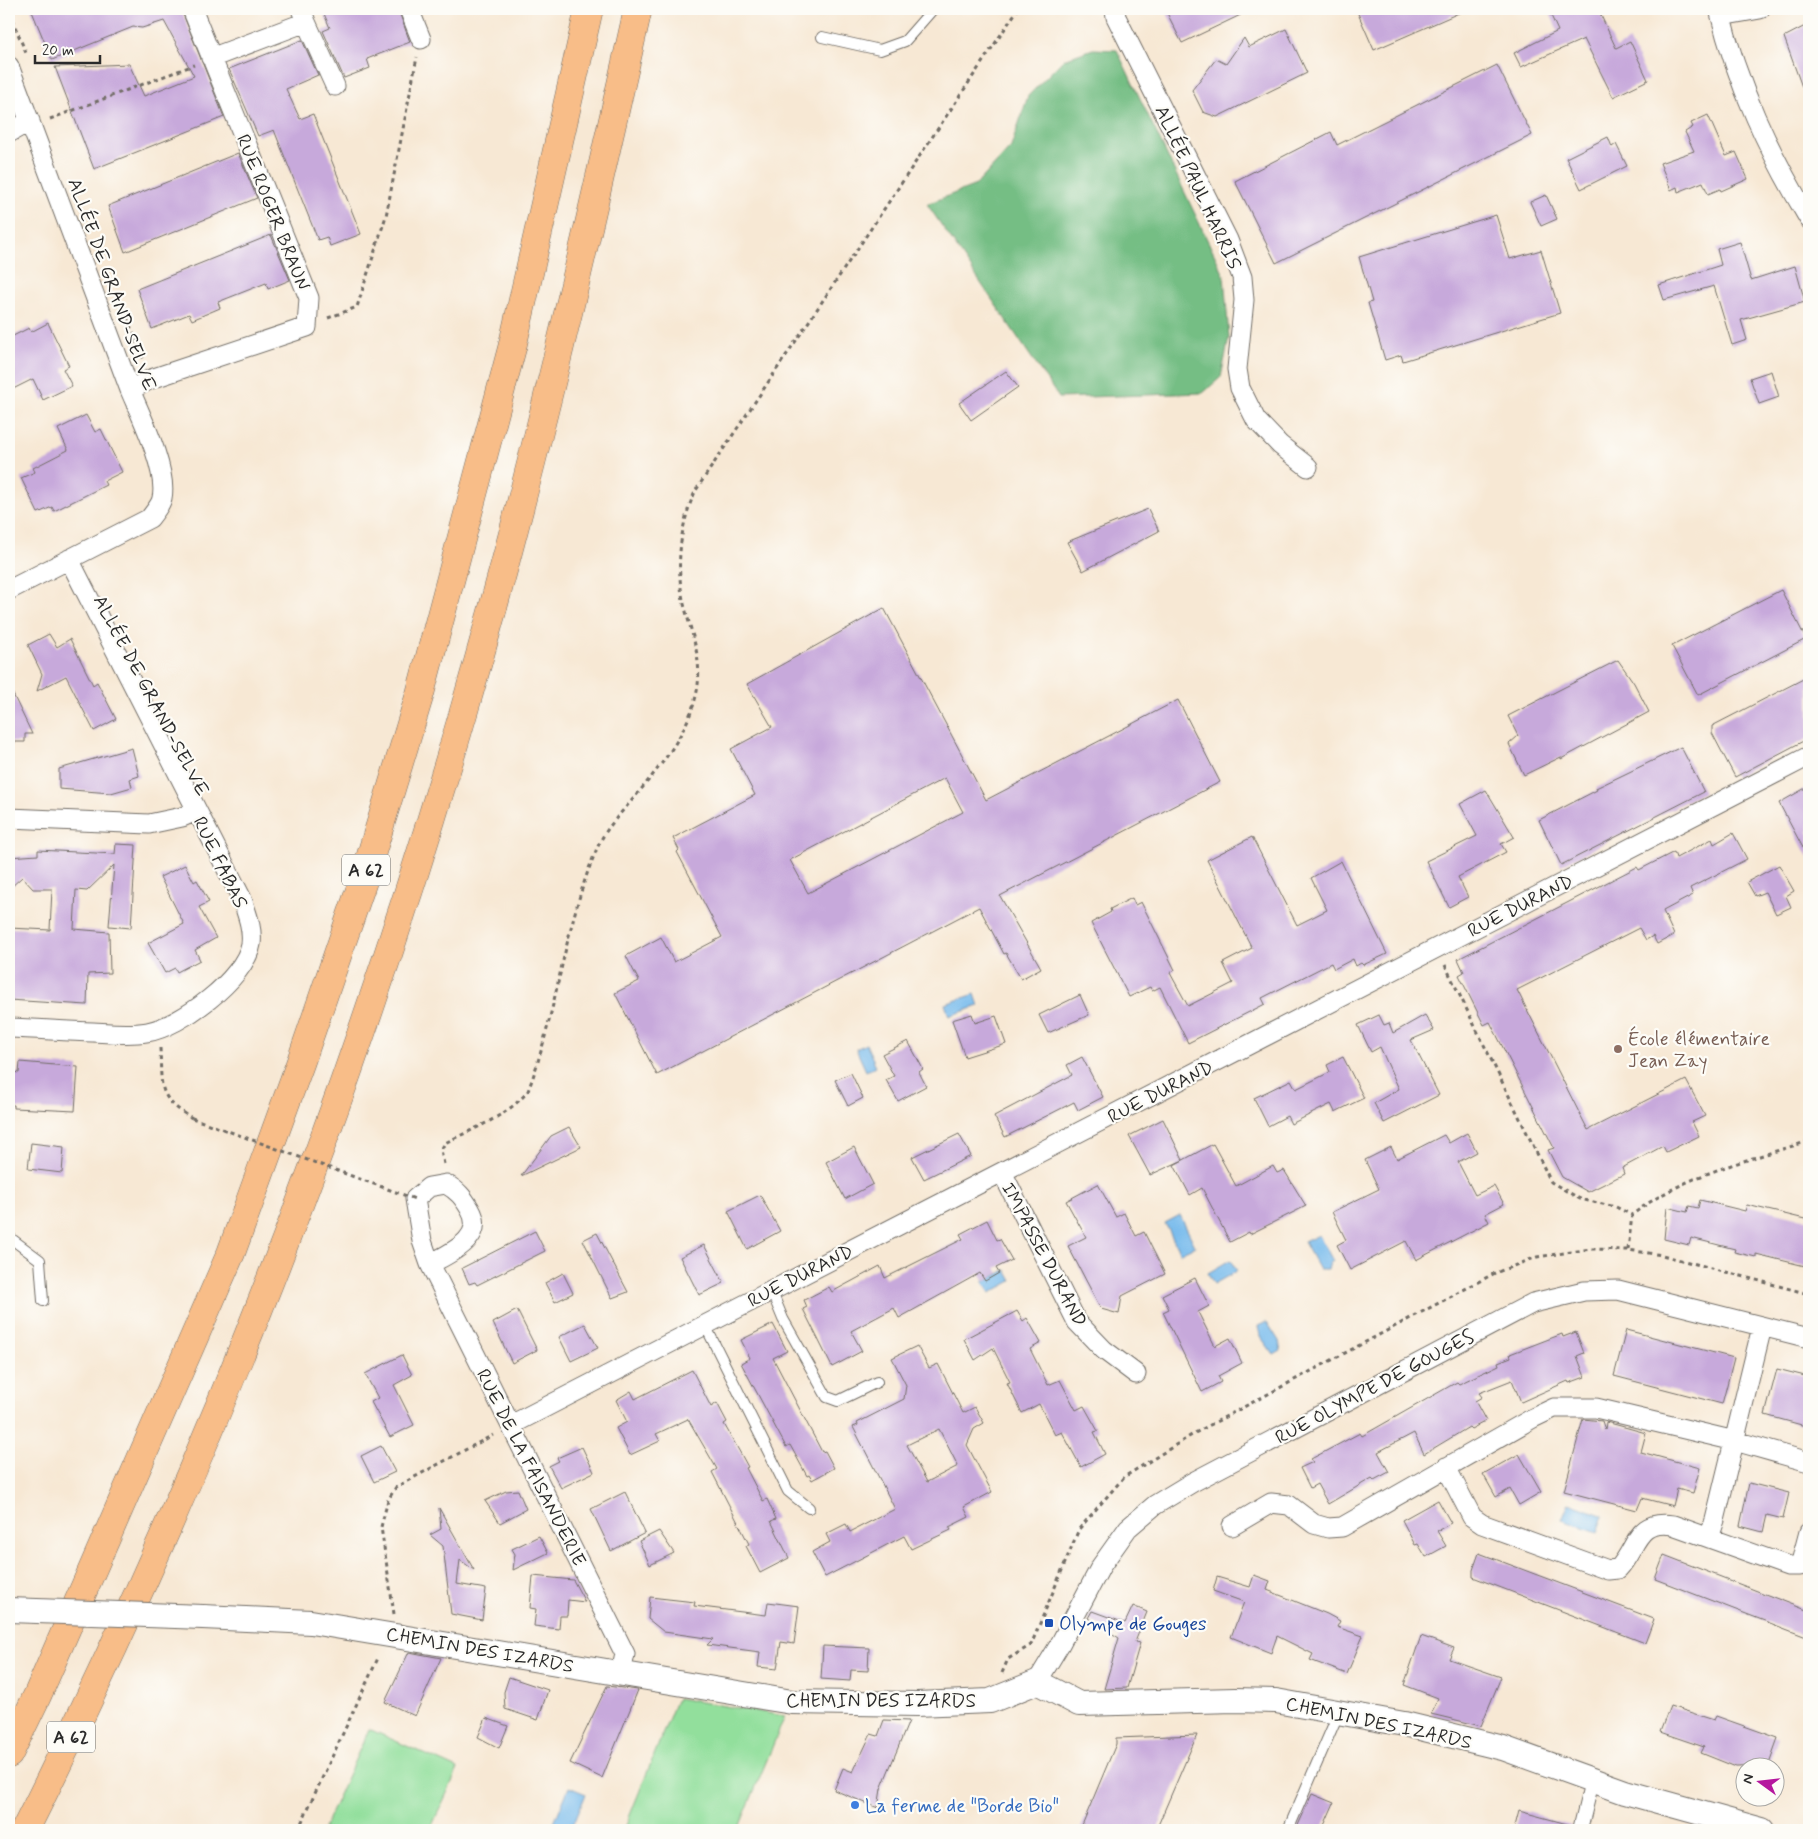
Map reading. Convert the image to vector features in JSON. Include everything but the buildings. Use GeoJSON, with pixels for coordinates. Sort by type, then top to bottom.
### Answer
{"type":"FeatureCollection","features":[{"type":"Feature","properties":{"kind":"highway","name":"A 62"},"geometry":{"type":"LineString","coordinates":[[9,1754],[37,1696],[231,1253],[302,1061],[364,878],[420,694],[512,348],[589,9]]}},
{"type":"Feature","properties":{"kind":"highway","name":"A 62"},"geometry":{"type":"LineString","coordinates":[[26,1830],[116,1642],[214,1421],[341,1095],[395,934],[462,717],[506,561],[553,377],[638,9]]}},
{"type":"Feature","properties":{"kind":"highway"},"geometry":{"type":"LineString","coordinates":[[43,1830],[116,1642]]}},
{"type":"Feature","properties":{"kind":"highway"},"geometry":{"type":"LineString","coordinates":[[9,1744],[37,1696]]}},
{"type":"Feature","properties":{"kind":"street","name":"RUE ROGER BRAUN"},"geometry":{"type":"LineString","coordinates":[[192,9],[309,298],[307,327]]}},
{"type":"Feature","properties":{"kind":"street"},"geometry":{"type":"LineString","coordinates":[[409,9],[421,39]]}},
{"type":"Feature","properties":{"kind":"street","name":"ALLÉE PAUL HARRIS"},"geometry":{"type":"LineString","coordinates":[[1115,9],[1116,17],[1228,240],[1242,277],[1244,300],[1237,369],[1240,388],[1256,420],[1280,445],[1308,467]]}},
{"type":"Feature","properties":{"kind":"street"},"geometry":{"type":"LineString","coordinates":[[1760,9],[1720,12],[1738,76],[1753,115],[1783,175],[1809,218]]}},
{"type":"Feature","properties":{"kind":"street"},"geometry":{"type":"LineString","coordinates":[[211,58],[304,15],[335,86]]}},
{"type":"Feature","properties":{"kind":"street","name":"ALLÉE DE GRAND-SELVE"},"geometry":{"type":"LineString","coordinates":[[9,66],[130,390],[144,422],[164,483],[162,501],[150,518],[69,559]]}},
{"type":"Feature","properties":{"kind":"street"},"geometry":{"type":"LineString","coordinates":[[9,133],[30,122]]}},
{"type":"Feature","properties":{"kind":"street"},"geometry":{"type":"LineString","coordinates":[[130,390],[151,379],[307,327]]}},
{"type":"Feature","properties":{"kind":"street"},"geometry":{"type":"LineString","coordinates":[[9,590],[69,559]]}},
{"type":"Feature","properties":{"kind":"street","name":"RUE FABAS"},"geometry":{"type":"LineString","coordinates":[[9,1028],[120,1034],[146,1033],[157,1030],[186,1016],[220,990],[246,961],[251,944],[251,926],[242,899],[69,559]]}},
{"type":"Feature","properties":{"kind":"street","name":"RUE DURAND"},"geometry":{"type":"LineString","coordinates":[[511,1425],[704,1323],[1002,1172],[1809,756]]}},
{"type":"Feature","properties":{"kind":"street"},"geometry":{"type":"LineString","coordinates":[[9,818],[149,824],[182,817],[196,811]]}},
{"type":"Feature","properties":{"kind":"street","name":"IMPASSE DURAND"},"geometry":{"type":"LineString","coordinates":[[1002,1172],[1077,1322],[1104,1350],[1136,1374]]}},
{"type":"Feature","properties":{"kind":"street"},"geometry":{"type":"LineString","coordinates":[[414,1199],[429,1188],[446,1184],[460,1192],[474,1216],[474,1229],[460,1247],[430,1264]]}},
{"type":"Feature","properties":{"kind":"street","name":"RUE DE LA FAISANDERIE"},"geometry":{"type":"LineString","coordinates":[[414,1199],[422,1241],[430,1264],[625,1654],[621,1673]]}},
{"type":"Feature","properties":{"kind":"street","name":"RUE OLYMPE DE GOUGES"},"geometry":{"type":"LineString","coordinates":[[1036,1682],[1060,1644],[1101,1566],[1128,1528],[1155,1505],[1193,1482],[1533,1303],[1584,1291],[1618,1290],[1809,1338]]}},
{"type":"Feature","properties":{"kind":"street"},"geometry":{"type":"LineString","coordinates":[[1709,1538],[1735,1441],[1762,1327]]}},
{"type":"Feature","properties":{"kind":"street"},"geometry":{"type":"LineString","coordinates":[[1232,1526],[1271,1503],[1289,1505],[1314,1524],[1328,1528],[1342,1527],[1533,1418],[1554,1408],[1596,1408],[1735,1441],[1809,1462]]}},
{"type":"Feature","properties":{"kind":"street"},"geometry":{"type":"LineString","coordinates":[[1446,1467],[1472,1517],[1482,1524],[1608,1570],[1618,1569],[1626,1561],[1637,1537],[1648,1527],[1658,1523],[1709,1538],[1788,1566],[1800,1566],[1809,1532]]}},
{"type":"Feature","properties":{"kind":"street","name":"CHEMIN DES IZARDS"},"geometry":{"type":"LineString","coordinates":[[9,1610],[311,1622],[792,1702],[836,1704],[990,1701],[1036,1682],[1079,1704],[1235,1700],[1276,1701],[1339,1711],[1503,1748],[1592,1782],[1762,1830]]}},
{"type":"Feature","properties":{"kind":"street"},"geometry":{"type":"LineString","coordinates":[[1580,1830],[1592,1782]]}},
{"type":"Feature","properties":{"kind":"lane"},"geometry":{"type":"LineString","coordinates":[[822,38],[880,50],[905,41],[933,9]]}},
{"type":"Feature","properties":{"kind":"lane"},"geometry":{"type":"LineString","coordinates":[[9,1237],[40,1260],[43,1301]]}},
{"type":"Feature","properties":{"kind":"lane"},"geometry":{"type":"LineString","coordinates":[[771,1290],[784,1319],[827,1397],[838,1401],[877,1382]]}},
{"type":"Feature","properties":{"kind":"lane"},"geometry":{"type":"LineString","coordinates":[[704,1323],[788,1491],[809,1508]]}},
{"type":"Feature","properties":{"kind":"lane"},"geometry":{"type":"LineString","coordinates":[[1288,1830],[1339,1711]]}},
{"type":"Feature","properties":{"kind":"path"},"geometry":{"type":"LineString","coordinates":[[446,1184],[447,1172],[441,1157],[441,1150],[445,1143],[506,1112],[517,1105],[528,1091],[584,886],[600,842],[612,823],[675,745],[694,704],[699,683],[700,663],[684,603],[680,575],[683,532],[688,506],[725,446],[1018,9]]}},
{"type":"Feature","properties":{"kind":"path"},"geometry":{"type":"LineString","coordinates":[[9,12],[28,59]]}},
{"type":"Feature","properties":{"kind":"path"},"geometry":{"type":"LineString","coordinates":[[307,327],[357,307],[386,216],[421,39]]}},
{"type":"Feature","properties":{"kind":"path"},"geometry":{"type":"LineString","coordinates":[[30,122],[50,119],[211,58]]}},
{"type":"Feature","properties":{"kind":"path"},"geometry":{"type":"LineString","coordinates":[[47,110],[54,127]]}},
{"type":"Feature","properties":{"kind":"path","name":"ALLÉE DE GRAND-SELVE"},"geometry":{"type":"LineString","coordinates":[[115,286],[151,379]]}},
{"type":"Feature","properties":{"kind":"path"},"geometry":{"type":"LineString","coordinates":[[1437,948],[1551,1182],[1580,1199],[1616,1207],[1632,1215]]}},
{"type":"Feature","properties":{"kind":"path"},"geometry":{"type":"LineString","coordinates":[[160,1041],[164,1096],[192,1118],[414,1199]]}},
{"type":"Feature","properties":{"kind":"path"},"geometry":{"type":"LineString","coordinates":[[1628,1250],[1632,1215],[1649,1201],[1708,1174],[1809,1141]]}},
{"type":"Feature","properties":{"kind":"path"},"geometry":{"type":"LineString","coordinates":[[394,1616],[395,1609],[381,1527],[388,1500],[396,1488],[511,1425]]}},
{"type":"Feature","properties":{"kind":"path"},"geometry":{"type":"LineString","coordinates":[[298,1830],[378,1657],[384,1651]]}},
{"type":"Feature","properties":{"kind":"green space"},"geometry":{"type":"Polygon","coordinates":[[[1093,49],[1117,50],[1224,275],[1229,338],[1221,377],[1203,393],[1059,398],[927,204],[976,185],[1011,147],[1028,96],[1064,59],[1093,49]]]}},
{"type":"Feature","properties":{"kind":"green space"},"geometry":{"type":"Polygon","coordinates":[[[677,1698],[785,1716],[738,1830],[624,1830],[677,1698]]]}},
{"type":"Feature","properties":{"kind":"green space"},"geometry":{"type":"Polygon","coordinates":[[[369,1729],[458,1769],[430,1830],[323,1830],[369,1729]]]}},
{"type":"Feature","properties":{"kind":"water"},"geometry":{"type":"Polygon","coordinates":[[[975,994],[979,1006],[949,1016],[945,1004],[975,994]]]}},
{"type":"Feature","properties":{"kind":"water"},"geometry":{"type":"Polygon","coordinates":[[[866,1044],[876,1066],[866,1071],[856,1049],[866,1044]]]}},
{"type":"Feature","properties":{"kind":"water"},"geometry":{"type":"Polygon","coordinates":[[[1180,1215],[1195,1246],[1180,1253],[1165,1223],[1180,1215]]]}},
{"type":"Feature","properties":{"kind":"water"},"geometry":{"type":"Polygon","coordinates":[[[1319,1235],[1333,1261],[1328,1269],[1319,1269],[1304,1242],[1319,1235]]]}},
{"type":"Feature","properties":{"kind":"water"},"geometry":{"type":"Polygon","coordinates":[[[1230,1260],[1237,1271],[1214,1284],[1208,1273],[1230,1260]]]}},
{"type":"Feature","properties":{"kind":"water"},"geometry":{"type":"Polygon","coordinates":[[[1006,1270],[1012,1281],[990,1293],[983,1282],[1006,1270]]]}},
{"type":"Feature","properties":{"kind":"water"},"geometry":{"type":"Polygon","coordinates":[[[1267,1322],[1279,1341],[1281,1351],[1274,1355],[1260,1336],[1258,1326],[1267,1322]]]}},
{"type":"Feature","properties":{"kind":"water"},"geometry":{"type":"Polygon","coordinates":[[[1569,1503],[1604,1516],[1598,1532],[1562,1520],[1569,1503]]]}},
{"type":"Feature","properties":{"kind":"water"},"geometry":{"type":"Polygon","coordinates":[[[569,1787],[586,1794],[571,1830],[555,1830],[556,1825],[554,1823],[569,1787]]]}},
{"type":"Feature","properties":{"kind":"place","name":"École élémentaire Jean Zay"},"geometry":{"type":"Point","coordinates":[1618,1049]}},
{"type":"Feature","properties":{"kind":"place","name":"Olympe de Gouges"},"geometry":{"type":"Point","coordinates":[1049,1623]}},
{"type":"Feature","properties":{"kind":"place","name":"La ferme de \"Borde Bio\""},"geometry":{"type":"Point","coordinates":[855,1805]}}]}
